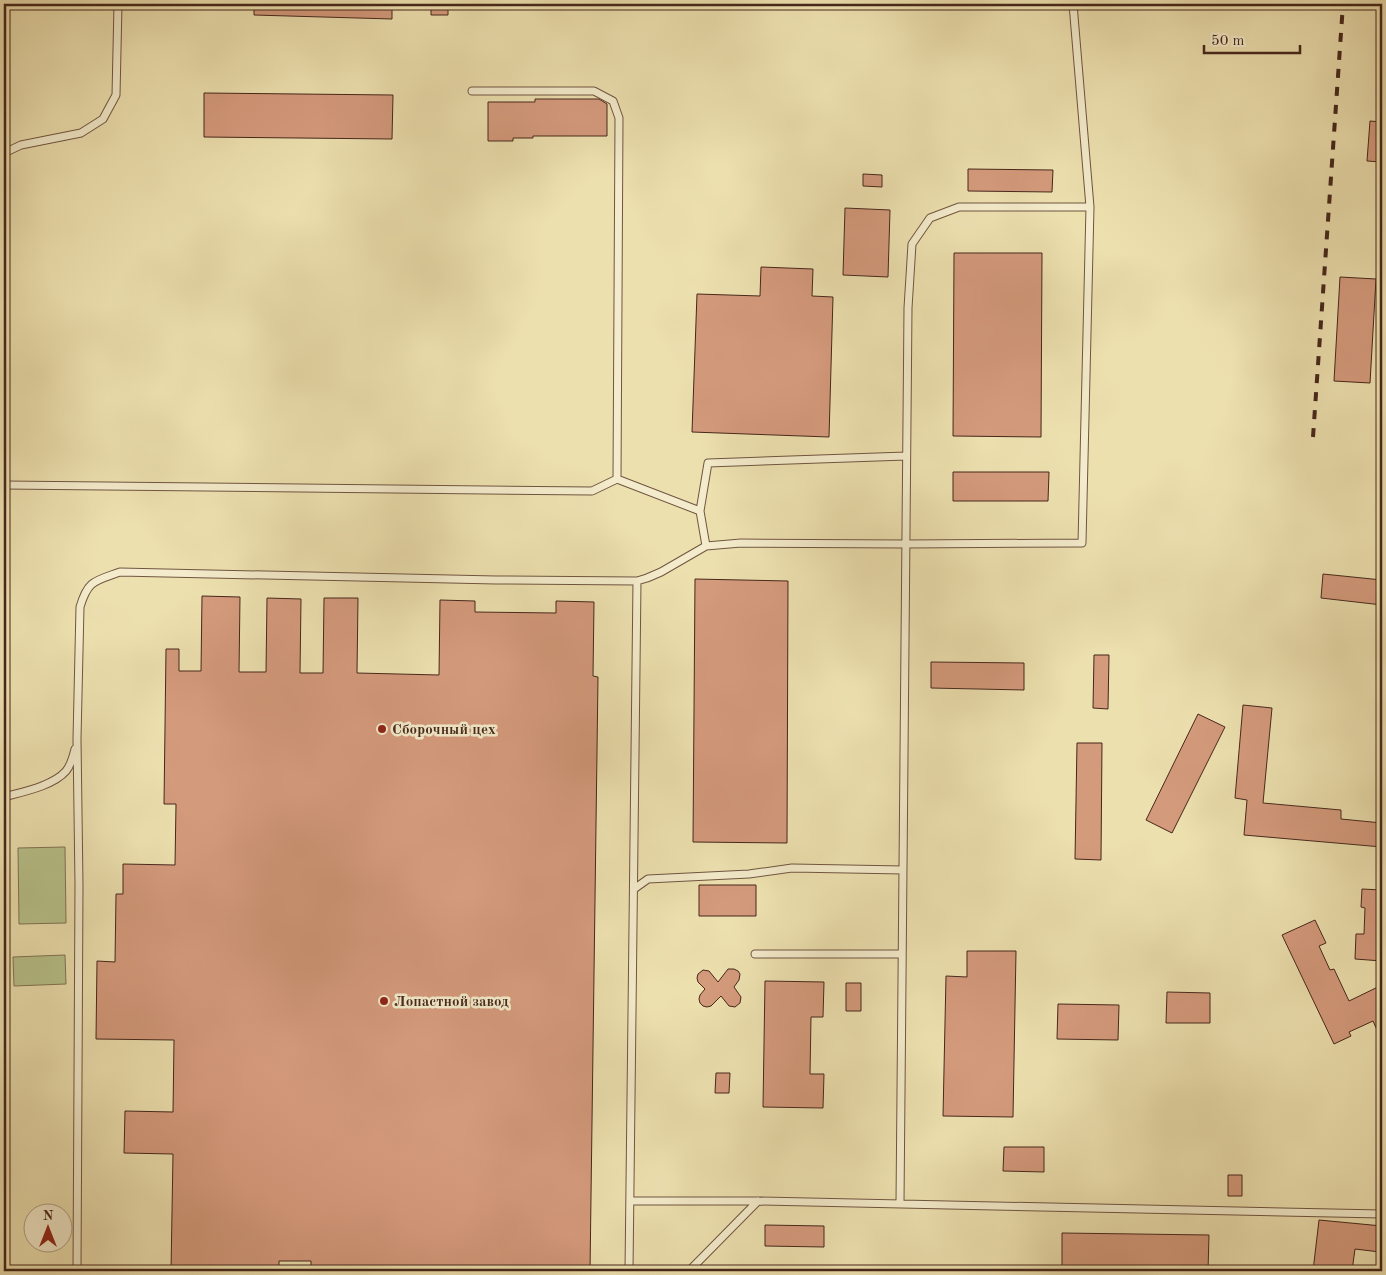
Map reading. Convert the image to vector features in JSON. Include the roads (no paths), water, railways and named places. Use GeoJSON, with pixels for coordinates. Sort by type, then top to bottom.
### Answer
{"type":"FeatureCollection","features":[{"type":"Feature","properties":{"kind":"lane"},"geometry":{"type":"LineString","coordinates":[[4,153],[21,145],[81,133],[103,120],[116,95],[118,4]]}},
{"type":"Feature","properties":{"kind":"lane"},"geometry":{"type":"LineString","coordinates":[[78,1271],[78,739],[80,607],[84,595],[92,583],[120,572],[496,580],[637,580],[661,572],[706,546],[741,542],[906,544],[1082,542],[1090,207],[1074,4]]}},
{"type":"Feature","properties":{"kind":"lane"},"geometry":{"type":"LineString","coordinates":[[472,91],[594,91],[613,101],[619,118],[617,479]]}},
{"type":"Feature","properties":{"kind":"lane"},"geometry":{"type":"LineString","coordinates":[[900,1204],[906,456],[908,308],[912,244],[930,218],[959,207],[1090,207]]}},
{"type":"Feature","properties":{"kind":"lane"},"geometry":{"type":"LineString","coordinates":[[706,546],[700,511],[708,464],[906,456]]}},
{"type":"Feature","properties":{"kind":"lane"},"geometry":{"type":"LineString","coordinates":[[4,485],[592,491],[617,479],[700,511]]}},
{"type":"Feature","properties":{"kind":"lane"},"geometry":{"type":"LineString","coordinates":[[629,1271],[637,580]]}},
{"type":"Feature","properties":{"kind":"lane"},"geometry":{"type":"LineString","coordinates":[[4,798],[39,787],[65,772],[72,761],[78,739]]}},
{"type":"Feature","properties":{"kind":"lane"},"geometry":{"type":"LineString","coordinates":[[634,868],[640,876],[648,879],[749,874],[792,868],[903,870]]}},
{"type":"Feature","properties":{"kind":"lane"},"geometry":{"type":"LineString","coordinates":[[634,889],[648,879]]}},
{"type":"Feature","properties":{"kind":"lane"},"geometry":{"type":"LineString","coordinates":[[755,954],[902,954]]}},
{"type":"Feature","properties":{"kind":"lane"},"geometry":{"type":"LineString","coordinates":[[630,1201],[758,1200],[1382,1214]]}},
{"type":"Feature","properties":{"kind":"lane"},"geometry":{"type":"LineString","coordinates":[[689,1271],[758,1200]]}},
{"type":"Feature","properties":{"kind":"railway"},"geometry":{"type":"LineString","coordinates":[[1313,437],[1343,4]]}},
{"type":"Feature","properties":{"kind":"place","name":"Сборочный цех"},"geometry":{"type":"Point","coordinates":[382,729]}},
{"type":"Feature","properties":{"kind":"place","name":"Лопастной завод"},"geometry":{"type":"Point","coordinates":[384,1001]}}]}
